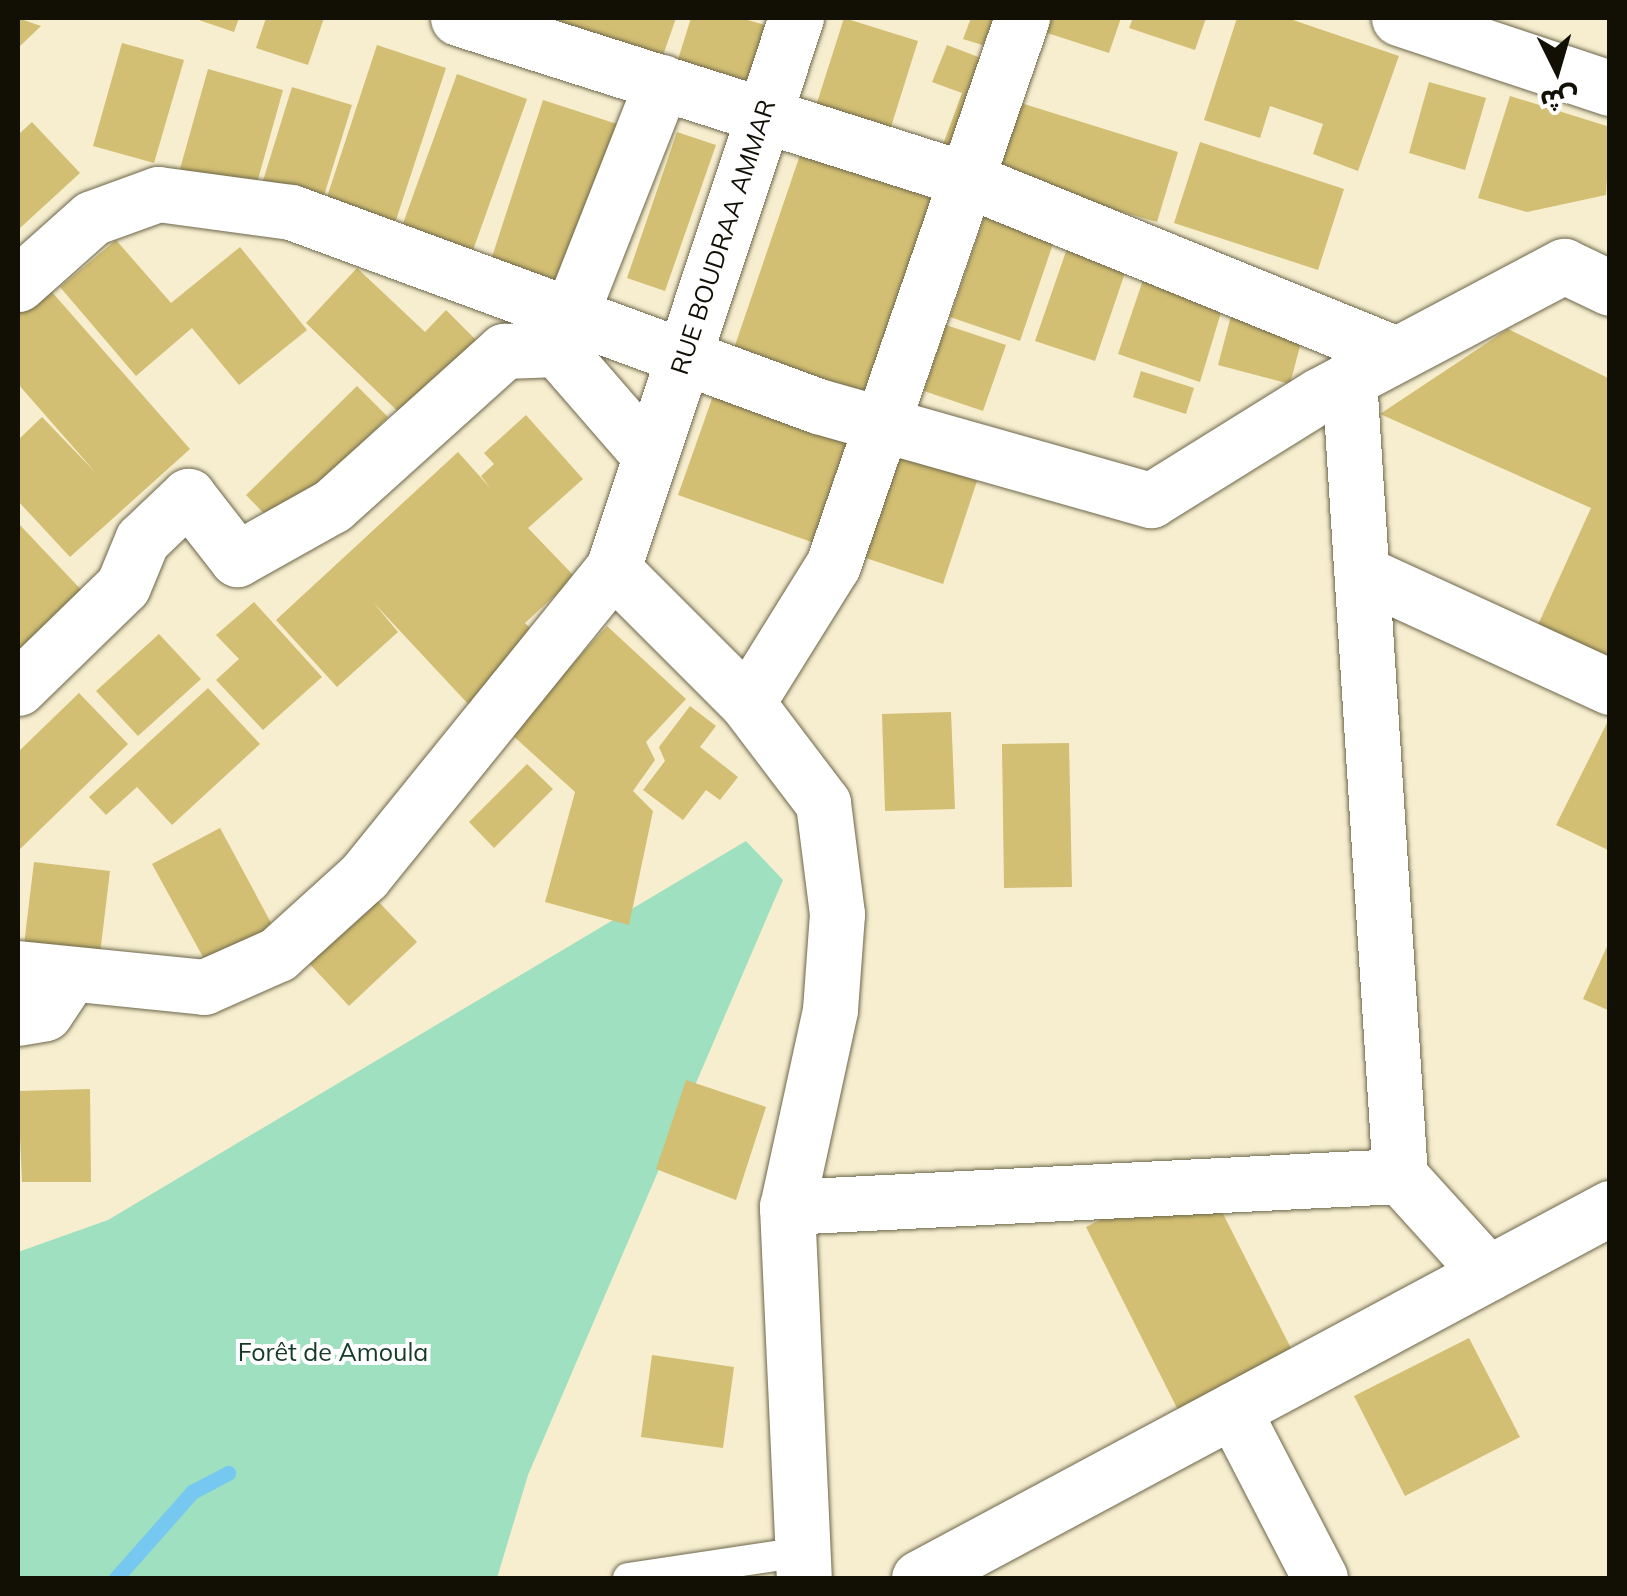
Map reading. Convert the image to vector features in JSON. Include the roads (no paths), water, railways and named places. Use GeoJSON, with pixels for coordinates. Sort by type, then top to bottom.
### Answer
{"type":"FeatureCollection","features":[{"type":"Feature","properties":{"kind":"street"},"geometry":{"type":"LineString","coordinates":[[458,18],[968,180],[1372,366]]}},
{"type":"Feature","properties":{"kind":"street","name":"RUE BOUDRAA AMMAR"},"geometry":{"type":"LineString","coordinates":[[613,568],[796,18]]}},
{"type":"Feature","properties":{"kind":"street"},"geometry":{"type":"LineString","coordinates":[[747,703],[833,565],[1022,18]]}},
{"type":"Feature","properties":{"kind":"street"},"geometry":{"type":"LineString","coordinates":[[1399,18],[1610,88]]}},
{"type":"Feature","properties":{"kind":"street"},"geometry":{"type":"LineString","coordinates":[[566,334],[662,82]]}},
{"type":"Feature","properties":{"kind":"street"},"geometry":{"type":"LineString","coordinates":[[18,284],[92,218],[158,194],[291,212],[566,334],[685,352],[884,426],[1151,500],[1372,366],[1564,266],[1610,288]]}},
{"type":"Feature","properties":{"kind":"street"},"geometry":{"type":"LineString","coordinates":[[566,334],[650,456]]}},
{"type":"Feature","properties":{"kind":"street"},"geometry":{"type":"LineString","coordinates":[[18,688],[123,586],[142,540],[188,496],[237,559],[332,506],[504,351],[566,334]]}},
{"type":"Feature","properties":{"kind":"street"},"geometry":{"type":"LineString","coordinates":[[1372,366],[1362,574],[1400,1176],[1488,1273]]}},
{"type":"Feature","properties":{"kind":"street"},"geometry":{"type":"LineString","coordinates":[[18,1018],[44,1013],[43,972],[204,988],[278,954],[364,876],[613,568],[747,703],[824,803],[837,914],[830,1010],[787,1207],[803,1565]]}},
{"type":"Feature","properties":{"kind":"street"},"geometry":{"type":"LineString","coordinates":[[1362,574],[1610,687]]}},
{"type":"Feature","properties":{"kind":"street"},"geometry":{"type":"LineString","coordinates":[[787,1207],[1400,1176]]}},
{"type":"Feature","properties":{"kind":"street"},"geometry":{"type":"LineString","coordinates":[[919,1578],[1610,1208]]}},
{"type":"Feature","properties":{"kind":"street"},"geometry":{"type":"LineString","coordinates":[[1233,1410],[1320,1578]]}},
{"type":"Feature","properties":{"kind":"lane"},"geometry":{"type":"LineString","coordinates":[[628,1578],[803,1565]]}},
{"type":"Feature","properties":{"kind":"waterway"},"geometry":{"type":"LineString","coordinates":[[116,1578],[192,1492],[228,1473]]}},
{"type":"Feature","properties":{"kind":"park label","name":"Forêt de Amoula"},"geometry":{"type":"Point","coordinates":[333,1352]}}]}
